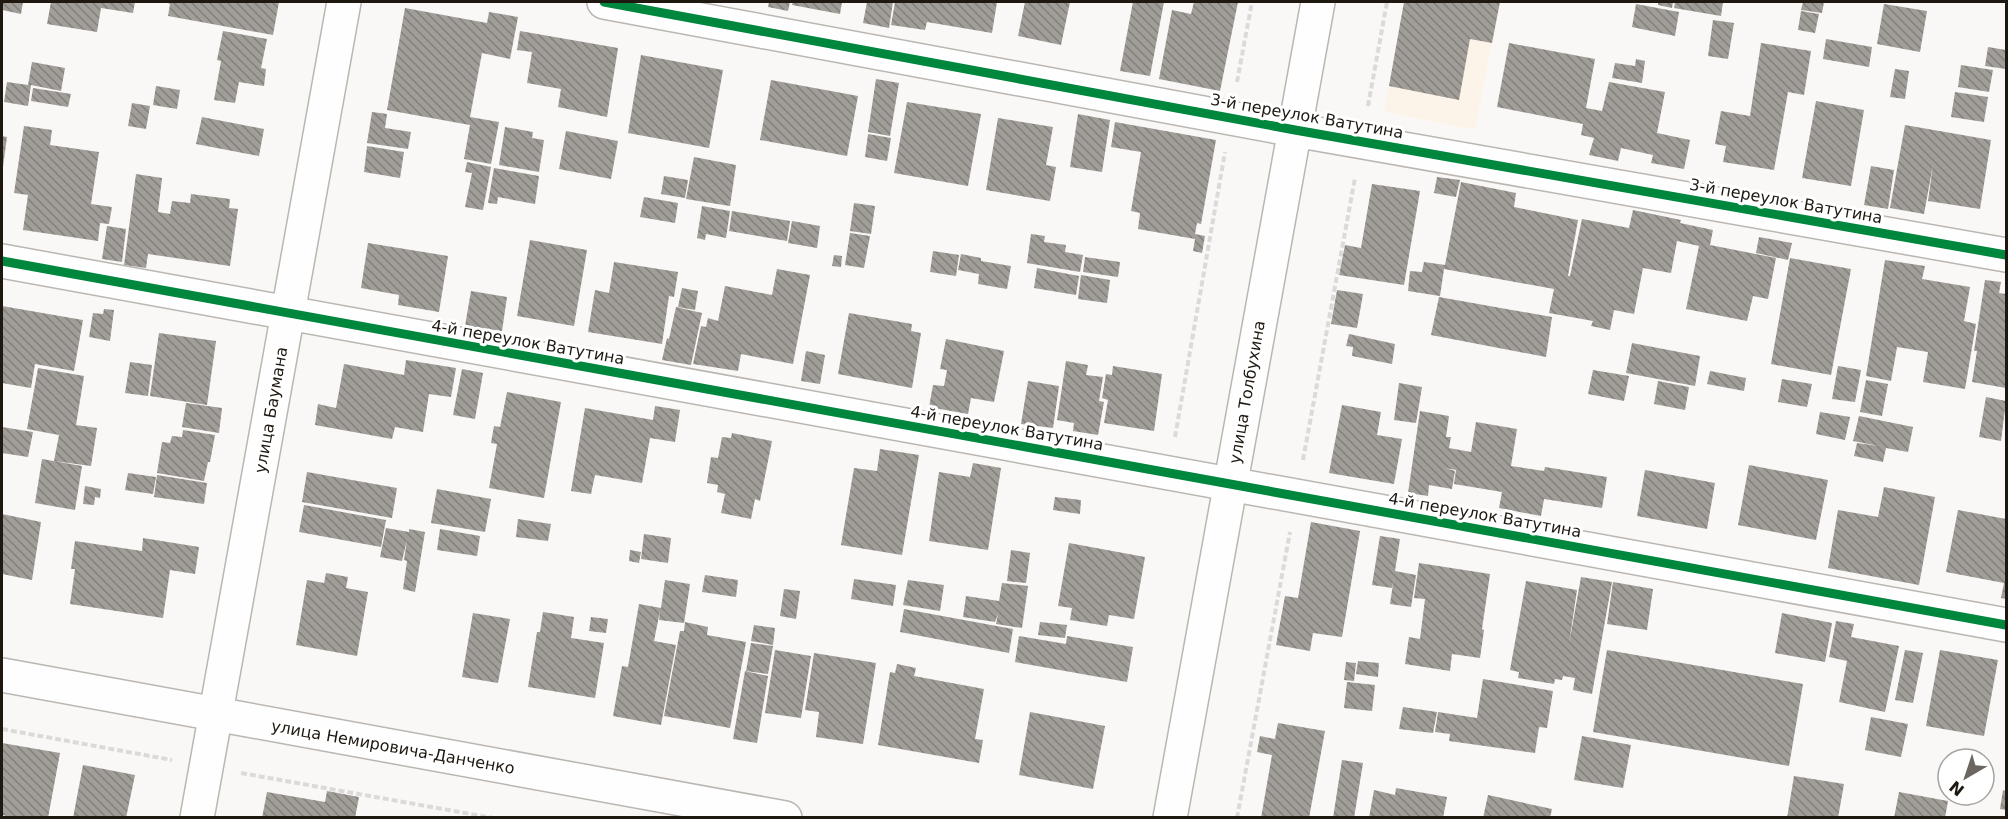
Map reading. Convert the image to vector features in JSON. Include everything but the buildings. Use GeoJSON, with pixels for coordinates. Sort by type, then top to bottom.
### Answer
{"type":"FeatureCollection","features":[{"type":"Feature","properties":{"kind":"street","name":"улица Баумана"},"geometry":{"type":"LineString","coordinates":[[197,818],[344,2]]}},
{"type":"Feature","properties":{"kind":"street","name":"3-й переулок Ватутина"},"geometry":{"type":"LineString","coordinates":[[604,2],[1295,130],[2007,255]]}},
{"type":"Feature","properties":{"kind":"street","name":"улица Толбухина"},"geometry":{"type":"LineString","coordinates":[[1170,818],[1318,2]]}},
{"type":"Feature","properties":{"kind":"street","name":"4-й переулок Ватутина"},"geometry":{"type":"LineString","coordinates":[[2,261],[2007,625]]}},
{"type":"Feature","properties":{"kind":"street","name":"улица Немировича-Данченко"},"geometry":{"type":"LineString","coordinates":[[2,675],[785,818]]}},
{"type":"Feature","properties":{"kind":"path"},"geometry":{"type":"LineString","coordinates":[[1168,473],[1251,2]]}},
{"type":"Feature","properties":{"kind":"path"},"geometry":{"type":"LineString","coordinates":[[1237,818],[1387,2]]}},
{"type":"Feature","properties":{"kind":"path"},"geometry":{"type":"LineString","coordinates":[[2,729],[494,818]]}},
{"type":"Feature","properties":{"kind":"shaded area"},"geometry":{"type":"Polygon","coordinates":[[[1404,2],[1500,2],[1475,130],[1384,112],[1404,2]]]}},
{"type":"Feature","properties":{"kind":"cycle path"},"geometry":{"type":"LineString","coordinates":[[604,2],[1295,130],[2006,255]]}},
{"type":"Feature","properties":{"kind":"cycle path"},"geometry":{"type":"LineString","coordinates":[[2,261],[2006,625]]}}]}
